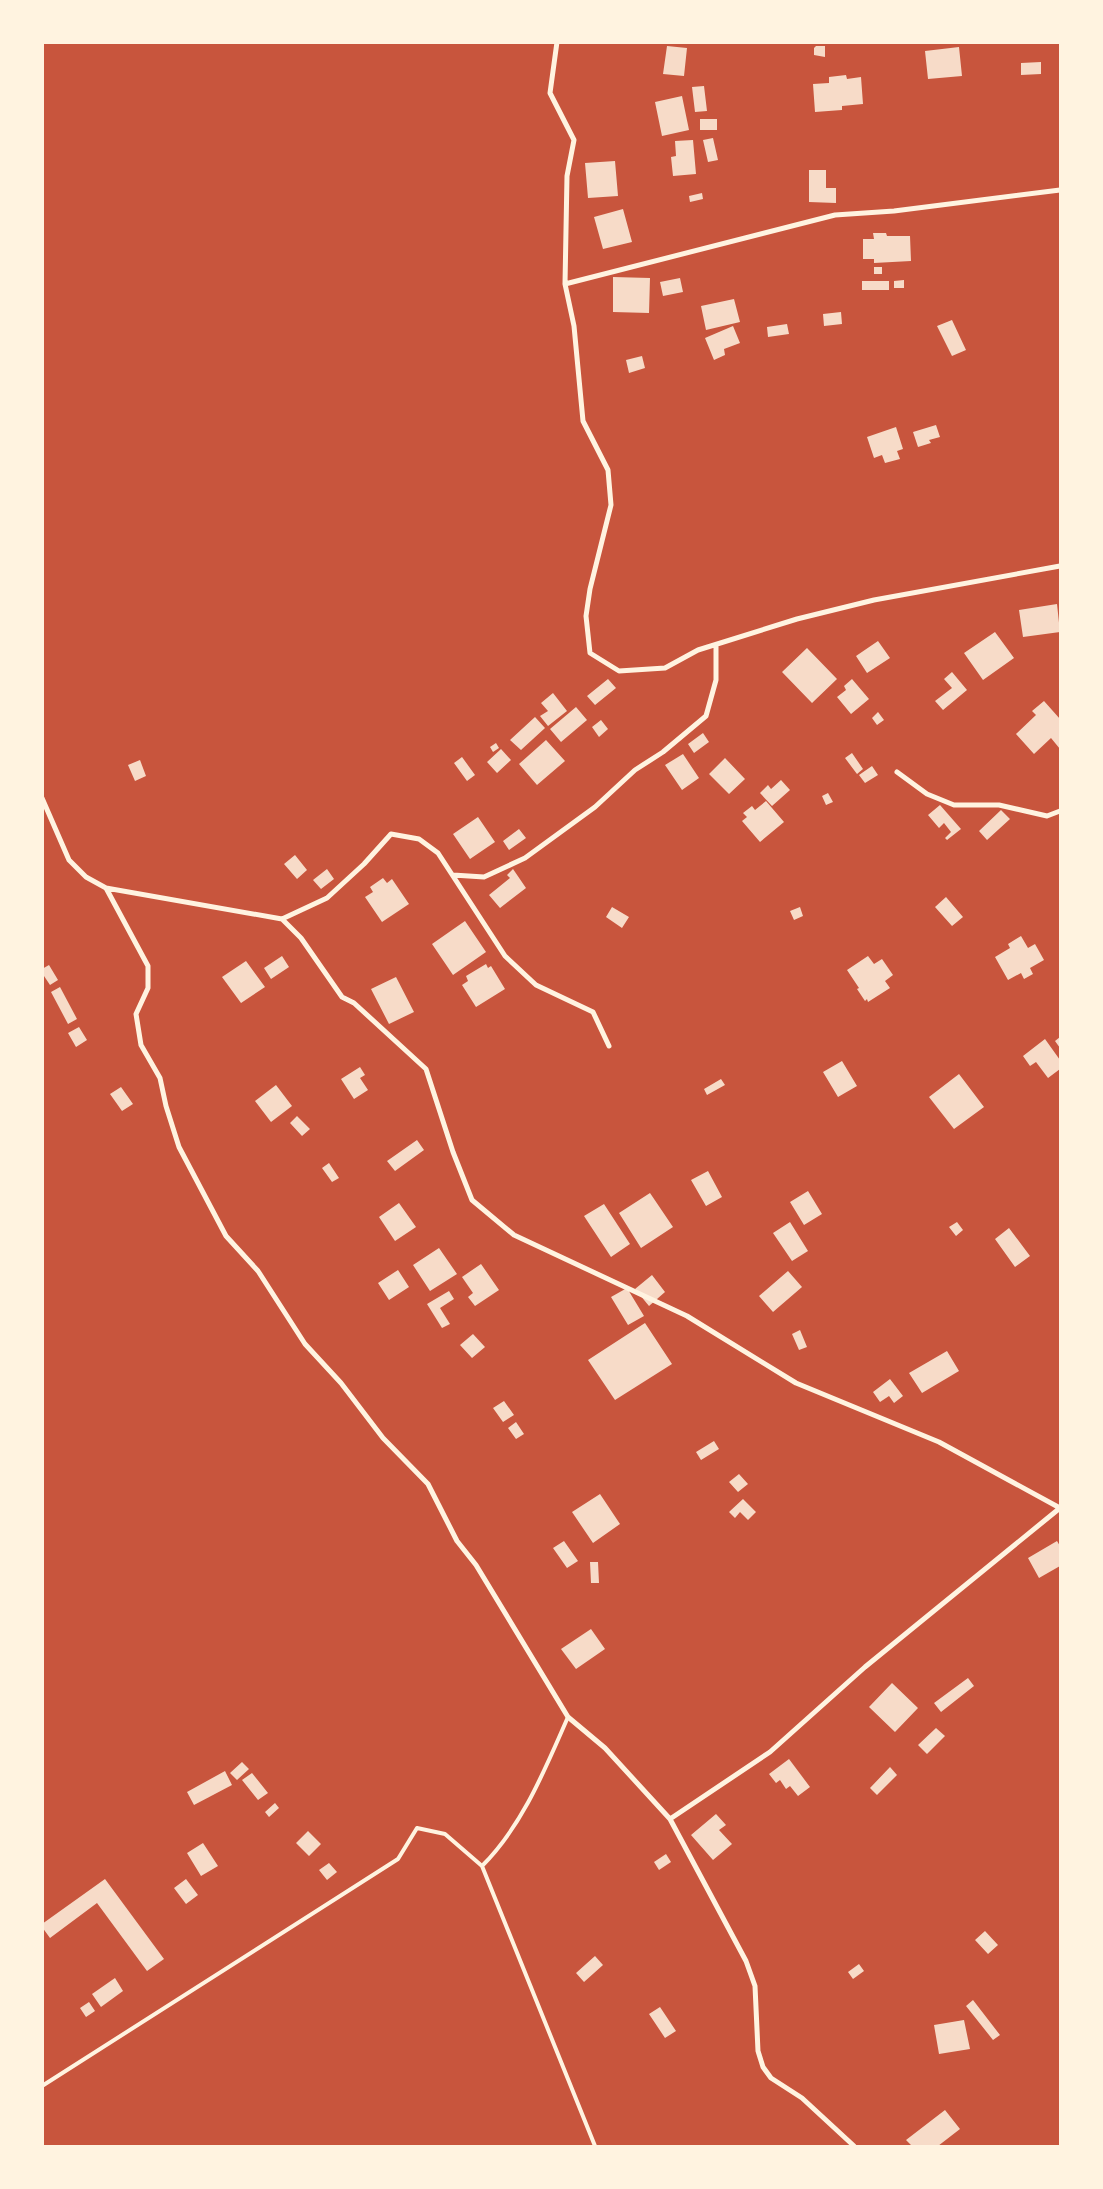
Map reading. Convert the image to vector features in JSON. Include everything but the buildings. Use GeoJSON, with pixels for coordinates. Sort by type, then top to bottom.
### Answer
{"type":"FeatureCollection","features":[{"type":"Feature","properties":{"kind":"street"},"geometry":{"type":"LineString","coordinates":[[557,42],[550,93],[574,140],[567,176],[565,284],[574,326],[583,421],[608,470],[612,506],[587,607],[586,616],[590,653],[619,671],[665,668],[698,650],[716,646],[797,619],[874,600],[1060,566]]}},
{"type":"Feature","properties":{"kind":"street"},"geometry":{"type":"LineString","coordinates":[[565,284],[835,215],[894,211],[1060,190]]}},
{"type":"Feature","properties":{"kind":"street"},"geometry":{"type":"LineString","coordinates":[[453,875],[484,877],[525,858],[595,807],[636,770],[663,752],[706,716],[716,680],[716,646]]}},
{"type":"Feature","properties":{"kind":"street"},"geometry":{"type":"LineString","coordinates":[[897,772],[927,794],[954,805],[999,806],[1047,816],[1060,811]]}},
{"type":"Feature","properties":{"kind":"street"},"geometry":{"type":"LineString","coordinates":[[42,798],[69,860],[86,877],[106,888],[282,918],[327,898],[364,864],[391,834],[419,839],[438,853],[505,956],[536,985],[593,1012],[609,1046]]}},
{"type":"Feature","properties":{"kind":"street"},"geometry":{"type":"LineString","coordinates":[[106,888],[148,966],[148,988],[136,1014],[141,1045],[160,1078],[166,1106],[179,1147],[226,1236],[258,1271],[305,1344],[341,1383],[383,1438],[428,1484],[456,1540],[476,1565],[568,1717],[605,1748],[670,1819],[746,1961],[755,1986],[758,2051],[763,2067],[772,2078],[802,2098],[854,2146]]}},
{"type":"Feature","properties":{"kind":"street"},"geometry":{"type":"LineString","coordinates":[[282,918],[301,938],[342,997],[354,1003],[426,1069],[453,1152],[472,1200],[514,1236],[687,1316],[796,1383],[939,1442],[1060,1508],[865,1667],[770,1752],[670,1819]]}},
{"type":"Feature","properties":{"kind":"lane"},"geometry":{"type":"LineString","coordinates":[[482,1866],[492,1856],[524,1810],[546,1768],[568,1717]]}},
{"type":"Feature","properties":{"kind":"lane"},"geometry":{"type":"LineString","coordinates":[[42,2086],[398,1859],[417,1828],[446,1834],[482,1866],[595,2146]]}}]}
